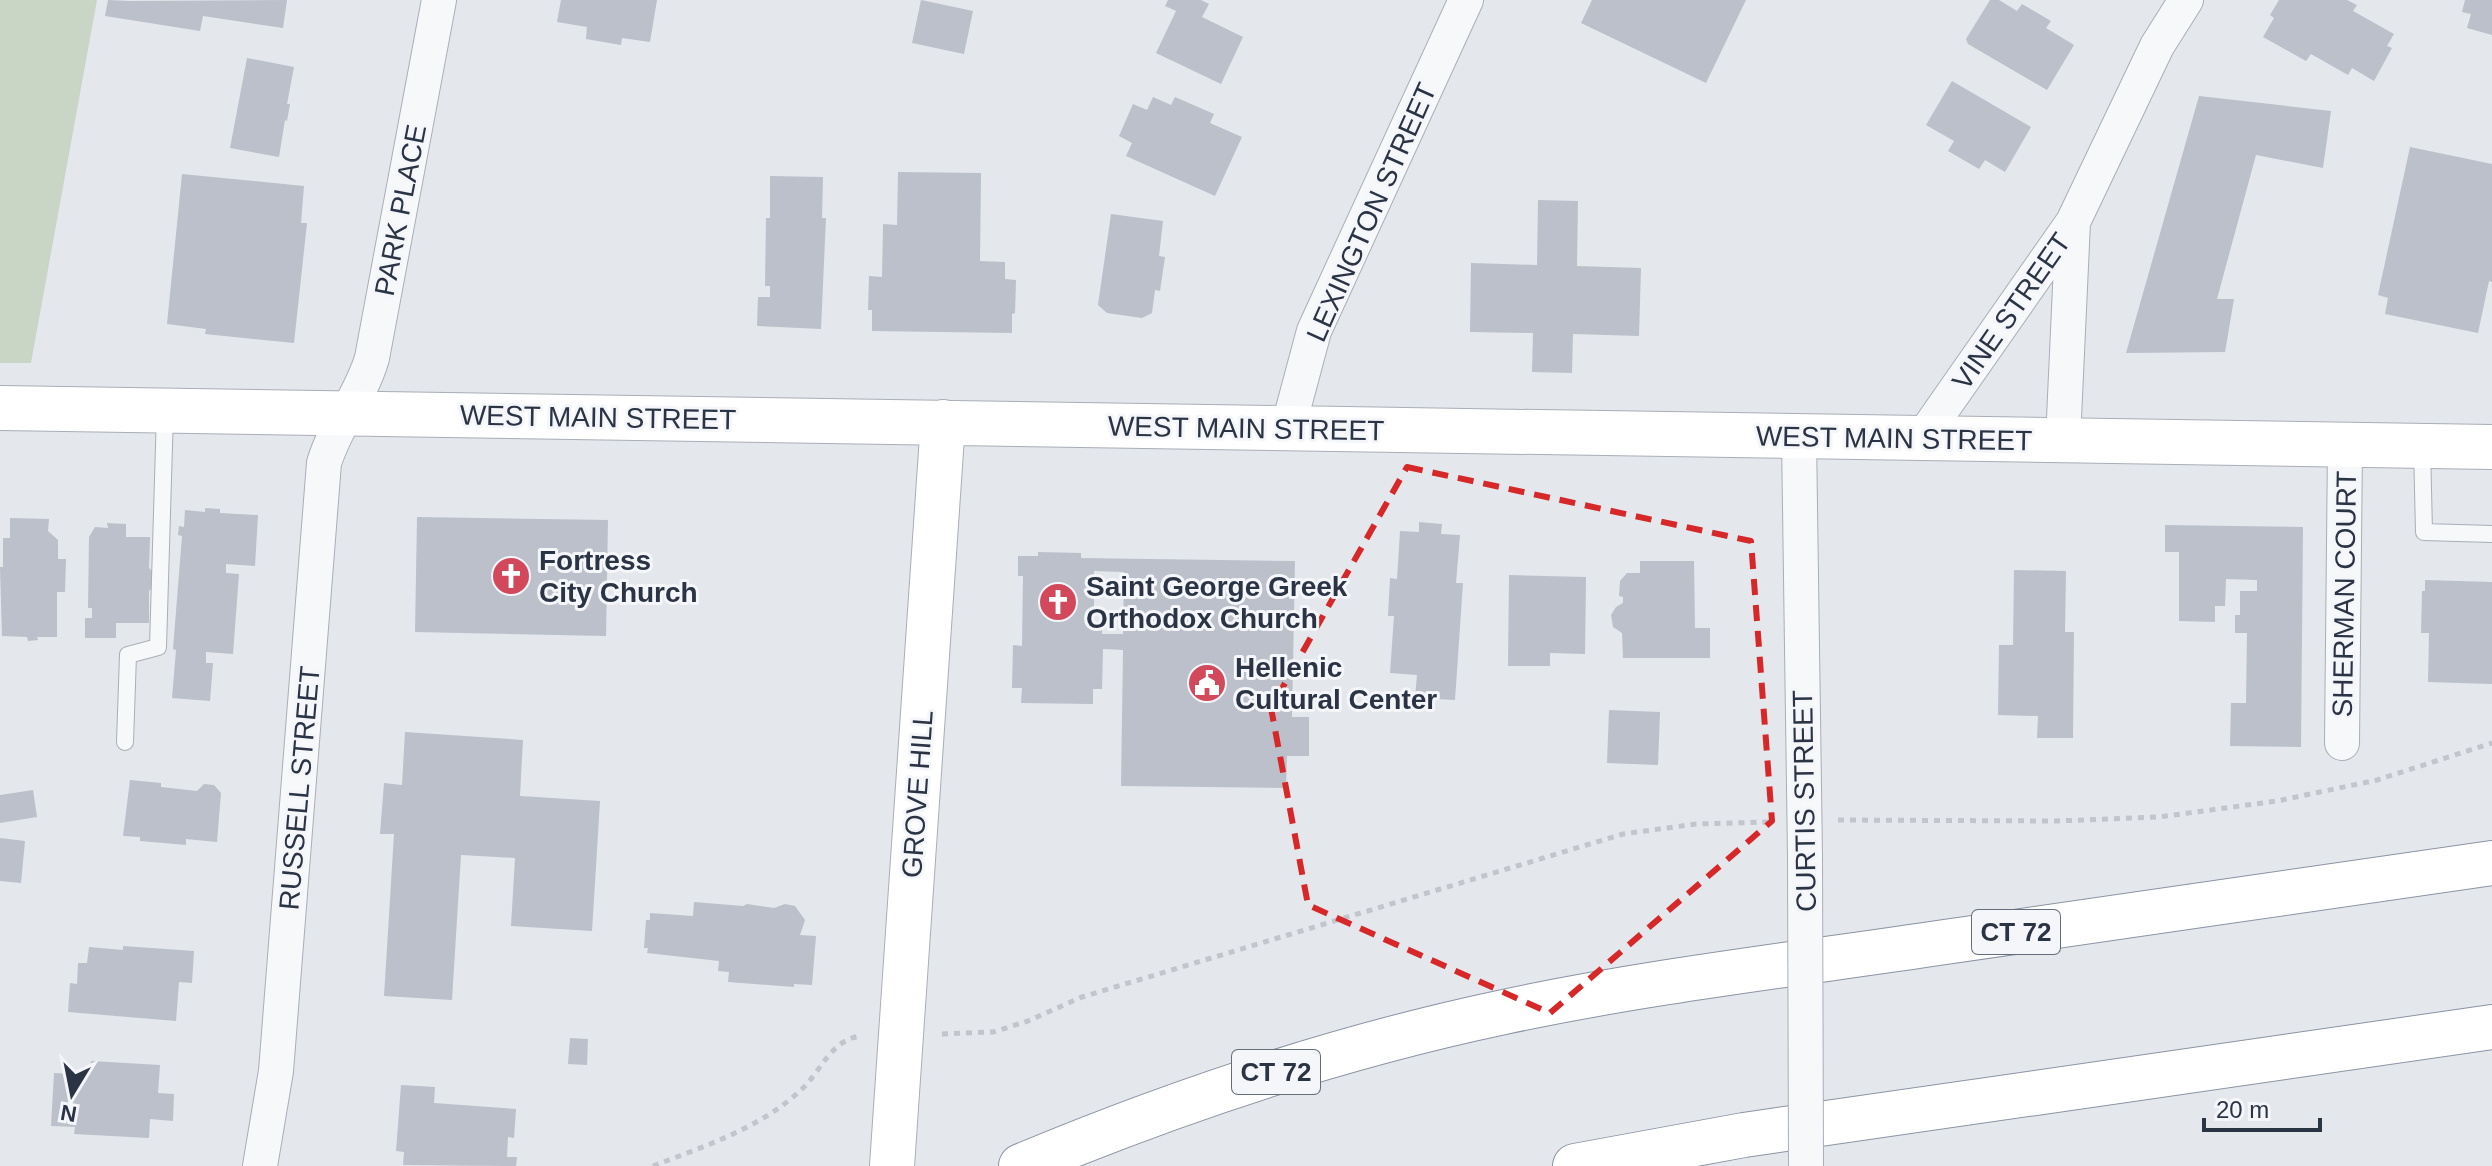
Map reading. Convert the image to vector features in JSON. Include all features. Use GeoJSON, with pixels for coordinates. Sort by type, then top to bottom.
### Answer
{"type":"FeatureCollection","features":[{"type":"Feature","properties":{"kind":"main road","name":"WEST MAIN STREET"},"geometry":{"type":"LineString","coordinates":[[0,408],[2492,447]]}},
{"type":"Feature","properties":{"kind":"main road","name":"GROVE HILL"},"geometry":{"type":"LineString","coordinates":[[892,1166],[943,422]]}},
{"type":"Feature","properties":{"kind":"main road","name":"CT 72"},"geometry":{"type":"LineString","coordinates":[[1021,1166],[1164,1110],[1286,1069],[1503,1012],[1682,981],[2492,863]]}},
{"type":"Feature","properties":{"kind":"main road"},"geometry":{"type":"LineString","coordinates":[[1575,1166],[1744,1135],[2492,1027]]}},
{"type":"Feature","properties":{"kind":"street","name":"PARK PLACE"},"geometry":{"type":"LineString","coordinates":[[345,413],[361,387],[372,358],[439,0]]}},
{"type":"Feature","properties":{"kind":"street","name":"LEXINGTON STREET"},"geometry":{"type":"LineString","coordinates":[[1288,428],[1314,331],[1466,0]]}},
{"type":"Feature","properties":{"kind":"street","name":"VINE STREET"},"geometry":{"type":"LineString","coordinates":[[1922,438],[2073,222],[2157,46],[2186,0]]}},
{"type":"Feature","properties":{"kind":"street","name":"VINE STREET"},"geometry":{"type":"LineString","coordinates":[[2063,440],[2073,222]]}},
{"type":"Feature","properties":{"kind":"street","name":"RUSSELL STREET"},"geometry":{"type":"LineString","coordinates":[[260,1166],[276,1071],[311,645],[321,482],[329,446],[345,413]]}},
{"type":"Feature","properties":{"kind":"street","name":"CURTIS STREET"},"geometry":{"type":"LineString","coordinates":[[1799,437],[1806,1166]]}},
{"type":"Feature","properties":{"kind":"street","name":"SHERMAN COURT"},"geometry":{"type":"LineString","coordinates":[[2342,743],[2345,445]]}},
{"type":"Feature","properties":{"kind":"lane"},"geometry":{"type":"LineString","coordinates":[[125,742],[128,655],[158,647],[165,411]]}},
{"type":"Feature","properties":{"kind":"lane"},"geometry":{"type":"LineString","coordinates":[[2422,446],[2424,532],[2492,534]]}},
{"type":"Feature","properties":{"kind":"path"},"geometry":{"type":"LineString","coordinates":[[1842,820],[2056,821],[2159,817],[2277,801],[2377,780],[2492,743]]}},
{"type":"Feature","properties":{"kind":"path"},"geometry":{"type":"LineString","coordinates":[[938,1034],[993,1032],[1028,1021],[1082,997],[1623,834],[1696,824],[1768,822]]}},
{"type":"Feature","properties":{"kind":"path"},"geometry":{"type":"LineString","coordinates":[[653,1166],[713,1143],[775,1112],[804,1087],[846,1038],[862,1035]]}},
{"type":"Feature","properties":{"kind":"highlighted area"},"geometry":{"type":"Polygon","coordinates":[[[1407,467],[1751,541],[1772,821],[1550,1013],[1308,905],[1271,708],[1407,467]]]}},
{"type":"Feature","properties":{"kind":"green space"},"geometry":{"type":"Polygon","coordinates":[[[0,0],[97,0],[31,363],[0,363],[0,0]]]}},
{"type":"Feature","properties":{"kind":"building"},"geometry":{"type":"Polygon","coordinates":[[[108,0],[287,0],[283,28],[203,16],[200,31],[105,16],[108,0]]]}},
{"type":"Feature","properties":{"kind":"building"},"geometry":{"type":"Polygon","coordinates":[[[561,0],[657,0],[650,42],[622,38],[621,45],[586,39],[587,27],[557,22],[561,0]]]}},
{"type":"Feature","properties":{"kind":"building"},"geometry":{"type":"Polygon","coordinates":[[[921,0],[973,11],[964,54],[912,43],[921,0]]]}},
{"type":"Feature","properties":{"kind":"building"},"geometry":{"type":"Polygon","coordinates":[[[1168,0],[1201,0],[1209,4],[1202,17],[1243,37],[1221,84],[1156,53],[1176,11],[1165,6],[1168,0]]]}},
{"type":"Feature","properties":{"kind":"building"},"geometry":{"type":"Polygon","coordinates":[[[1592,0],[1746,0],[1706,83],[1581,23],[1592,0]]]}},
{"type":"Feature","properties":{"kind":"building"},"geometry":{"type":"Polygon","coordinates":[[[1990,0],[1999,0],[2017,11],[2022,4],[2051,21],[2046,28],[2074,45],[2047,90],[1968,44],[1966,39],[1990,0]]]}},
{"type":"Feature","properties":{"kind":"building"},"geometry":{"type":"Polygon","coordinates":[[[2279,0],[2347,0],[2357,5],[2353,11],[2394,34],[2387,46],[2392,48],[2374,81],[2352,68],[2348,75],[2311,54],[2306,61],[2263,37],[2274,18],[2270,15],[2279,0]]]}},
{"type":"Feature","properties":{"kind":"building"},"geometry":{"type":"Polygon","coordinates":[[[2465,0],[2492,0],[2492,35],[2467,28],[2471,14],[2462,12],[2465,0]]]}},
{"type":"Feature","properties":{"kind":"building"},"geometry":{"type":"Polygon","coordinates":[[[247,58],[294,67],[279,157],[230,148],[247,58]]]}},
{"type":"Feature","properties":{"kind":"building"},"geometry":{"type":"Polygon","coordinates":[[[1952,81],[2031,127],[2005,172],[1985,160],[1979,169],[1948,151],[1954,141],[1926,125],[1952,81]]]}},
{"type":"Feature","properties":{"kind":"building"},"geometry":{"type":"Polygon","coordinates":[[[2199,96],[2331,111],[2323,168],[2256,155],[2217,299],[2234,299],[2225,352],[2126,353],[2199,96]]]}},
{"type":"Feature","properties":{"kind":"building"},"geometry":{"type":"Polygon","coordinates":[[[1153,97],[1171,105],[1175,97],[1214,114],[1210,123],[1242,137],[1215,196],[1126,156],[1132,143],[1119,136],[1133,104],[1147,110],[1153,97]]]}},
{"type":"Feature","properties":{"kind":"building"},"geometry":{"type":"Polygon","coordinates":[[[2410,147],[2492,164],[2492,282],[2489,281],[2478,333],[2385,314],[2388,298],[2378,295],[2410,147]]]}},
{"type":"Feature","properties":{"kind":"building"},"geometry":{"type":"Polygon","coordinates":[[[898,172],[981,173],[980,261],[1005,262],[1005,279],[1016,280],[1012,333],[872,331],[872,310],[868,310],[869,276],[882,277],[883,224],[897,225],[898,172]]]}},
{"type":"Feature","properties":{"kind":"building"},"geometry":{"type":"Polygon","coordinates":[[[182,174],[304,186],[301,223],[307,223],[294,343],[205,334],[206,329],[167,324],[182,174]]]}},
{"type":"Feature","properties":{"kind":"building"},"geometry":{"type":"Polygon","coordinates":[[[770,176],[823,177],[822,218],[826,218],[821,329],[757,326],[758,297],[770,297],[770,286],[765,286],[770,176]]]}},
{"type":"Feature","properties":{"kind":"building"},"geometry":{"type":"Polygon","coordinates":[[[1538,200],[1578,201],[1577,266],[1641,268],[1639,336],[1573,334],[1572,373],[1532,372],[1533,333],[1470,332],[1471,263],[1537,265],[1538,200]]]}},
{"type":"Feature","properties":{"kind":"building"},"geometry":{"type":"Polygon","coordinates":[[[1111,214],[1163,221],[1159,256],[1165,257],[1160,291],[1155,290],[1152,313],[1142,318],[1107,313],[1098,305],[1111,214]]]}},
{"type":"Feature","properties":{"kind":"building"},"geometry":{"type":"Polygon","coordinates":[[[205,508],[220,509],[220,513],[258,515],[255,566],[226,564],[226,573],[239,574],[233,654],[206,652],[206,663],[213,663],[210,701],[172,698],[182,536],[178,535],[179,526],[184,527],[185,510],[205,512],[205,508]]]}},
{"type":"Feature","properties":{"kind":"building","name":"Fortress City Church"},"geometry":{"type":"Polygon","coordinates":[[[417,517],[608,520],[606,636],[415,632],[417,517]]]}},
{"type":"Feature","properties":{"kind":"building"},"geometry":{"type":"Polygon","coordinates":[[[10,518],[49,519],[48,531],[58,540],[58,559],[66,559],[65,592],[57,592],[57,637],[37,637],[38,640],[28,641],[27,637],[2,636],[0,567],[3,567],[3,538],[10,538],[10,518]]]}},
{"type":"Feature","properties":{"kind":"building"},"geometry":{"type":"Polygon","coordinates":[[[1419,522],[1442,524],[1441,534],[1460,535],[1456,583],[1463,583],[1455,700],[1415,698],[1417,675],[1390,673],[1394,616],[1388,616],[1390,578],[1397,579],[1400,531],[1419,532],[1419,522]]]}},
{"type":"Feature","properties":{"kind":"building"},"geometry":{"type":"Polygon","coordinates":[[[107,523],[126,524],[126,537],[150,537],[149,568],[155,574],[155,585],[149,591],[149,623],[116,623],[116,638],[85,638],[85,618],[92,618],[92,608],[88,608],[89,537],[95,527],[108,528],[107,523]]]}},
{"type":"Feature","properties":{"kind":"building"},"geometry":{"type":"Polygon","coordinates":[[[2165,525],[2303,527],[2301,747],[2230,746],[2231,703],[2246,703],[2247,633],[2235,633],[2235,615],[2240,615],[2240,591],[2257,591],[2257,580],[2226,579],[2225,606],[2215,606],[2215,622],[2179,621],[2179,552],[2165,552],[2165,525]]]}},
{"type":"Feature","properties":{"kind":"building","name":"Hellenic Cultural Center"},"geometry":{"type":"Polygon","coordinates":[[[1038,552],[1081,553],[1081,558],[1295,561],[1292,717],[1309,717],[1309,756],[1287,756],[1286,788],[1121,786],[1123,650],[1103,649],[1102,689],[1093,689],[1093,704],[1021,703],[1022,688],[1012,688],[1013,645],[1022,646],[1023,576],[1018,576],[1018,556],[1038,556],[1038,552]],[[1094,571],[1094,629],[1102,629],[1102,634],[1123,634],[1124,572],[1094,571]]]}},
{"type":"Feature","properties":{"kind":"building"},"geometry":{"type":"Polygon","coordinates":[[[1640,561],[1694,561],[1695,628],[1710,628],[1710,658],[1623,658],[1622,633],[1613,627],[1611,615],[1623,603],[1623,597],[1619,596],[1620,581],[1627,573],[1640,573],[1640,561]]]}},
{"type":"Feature","properties":{"kind":"building"},"geometry":{"type":"Polygon","coordinates":[[[2014,570],[2066,571],[2065,632],[2074,632],[2073,738],[2037,738],[2038,716],[1998,715],[1999,645],[2013,645],[2014,570]]]}},
{"type":"Feature","properties":{"kind":"building"},"geometry":{"type":"Polygon","coordinates":[[[1509,575],[1586,577],[1585,654],[1550,653],[1550,666],[1508,666],[1509,575]]]}},
{"type":"Feature","properties":{"kind":"building"},"geometry":{"type":"Polygon","coordinates":[[[2425,580],[2492,582],[2492,684],[2428,682],[2429,633],[2421,633],[2425,580]]]}},
{"type":"Feature","properties":{"kind":"building"},"geometry":{"type":"Polygon","coordinates":[[[1609,710],[1660,712],[1658,765],[1607,763],[1609,710]]]}},
{"type":"Feature","properties":{"kind":"building"},"geometry":{"type":"Polygon","coordinates":[[[405,732],[523,740],[520,796],[600,801],[592,931],[511,926],[515,858],[461,855],[452,1000],[384,996],[394,834],[380,834],[384,783],[402,785],[405,732]]]}},
{"type":"Feature","properties":{"kind":"building"},"geometry":{"type":"Polygon","coordinates":[[[130,780],[197,791],[204,784],[214,785],[221,793],[217,842],[186,839],[186,845],[140,841],[140,837],[123,836],[130,780]]]}},
{"type":"Feature","properties":{"kind":"building"},"geometry":{"type":"Polygon","coordinates":[[[33,790],[37,817],[0,823],[0,795],[33,790]]]}},
{"type":"Feature","properties":{"kind":"building"},"geometry":{"type":"Polygon","coordinates":[[[0,838],[25,841],[21,883],[0,881],[0,838]]]}},
{"type":"Feature","properties":{"kind":"building"},"geometry":{"type":"Polygon","coordinates":[[[694,902],[774,908],[785,904],[795,906],[805,920],[800,935],[816,936],[812,985],[794,984],[794,987],[728,982],[729,972],[718,971],[719,961],[647,953],[648,948],[644,948],[646,920],[650,920],[650,913],[693,916],[694,902]]]}},
{"type":"Feature","properties":{"kind":"building"},"geometry":{"type":"Polygon","coordinates":[[[123,946],[194,951],[192,983],[179,982],[176,1021],[68,1012],[70,983],[77,984],[78,963],[87,963],[89,947],[123,950],[123,946]]]}},
{"type":"Feature","properties":{"kind":"building"},"geometry":{"type":"Polygon","coordinates":[[[570,1038],[588,1039],[587,1065],[568,1064],[570,1038]]]}},
{"type":"Feature","properties":{"kind":"building"},"geometry":{"type":"Polygon","coordinates":[[[91,1061],[160,1065],[158,1093],[174,1094],[173,1121],[150,1119],[149,1138],[74,1134],[75,1127],[51,1126],[54,1073],[90,1075],[91,1061]]]}},
{"type":"Feature","properties":{"kind":"building"},"geometry":{"type":"Polygon","coordinates":[[[401,1085],[435,1087],[434,1103],[516,1109],[514,1138],[508,1137],[507,1157],[517,1157],[516,1166],[403,1165],[404,1152],[396,1151],[401,1085]]]}},
{"type":"Feature","properties":{"kind":"place","name":"Fortress City Church"},"geometry":{"type":"Point","coordinates":[511,576]}},
{"type":"Feature","properties":{"kind":"place","name":"Saint George Greek Orthodox Church"},"geometry":{"type":"Point","coordinates":[1058,602]}},
{"type":"Feature","properties":{"kind":"place","name":"Hellenic Cultural Center"},"geometry":{"type":"Point","coordinates":[1207,683]}}]}
